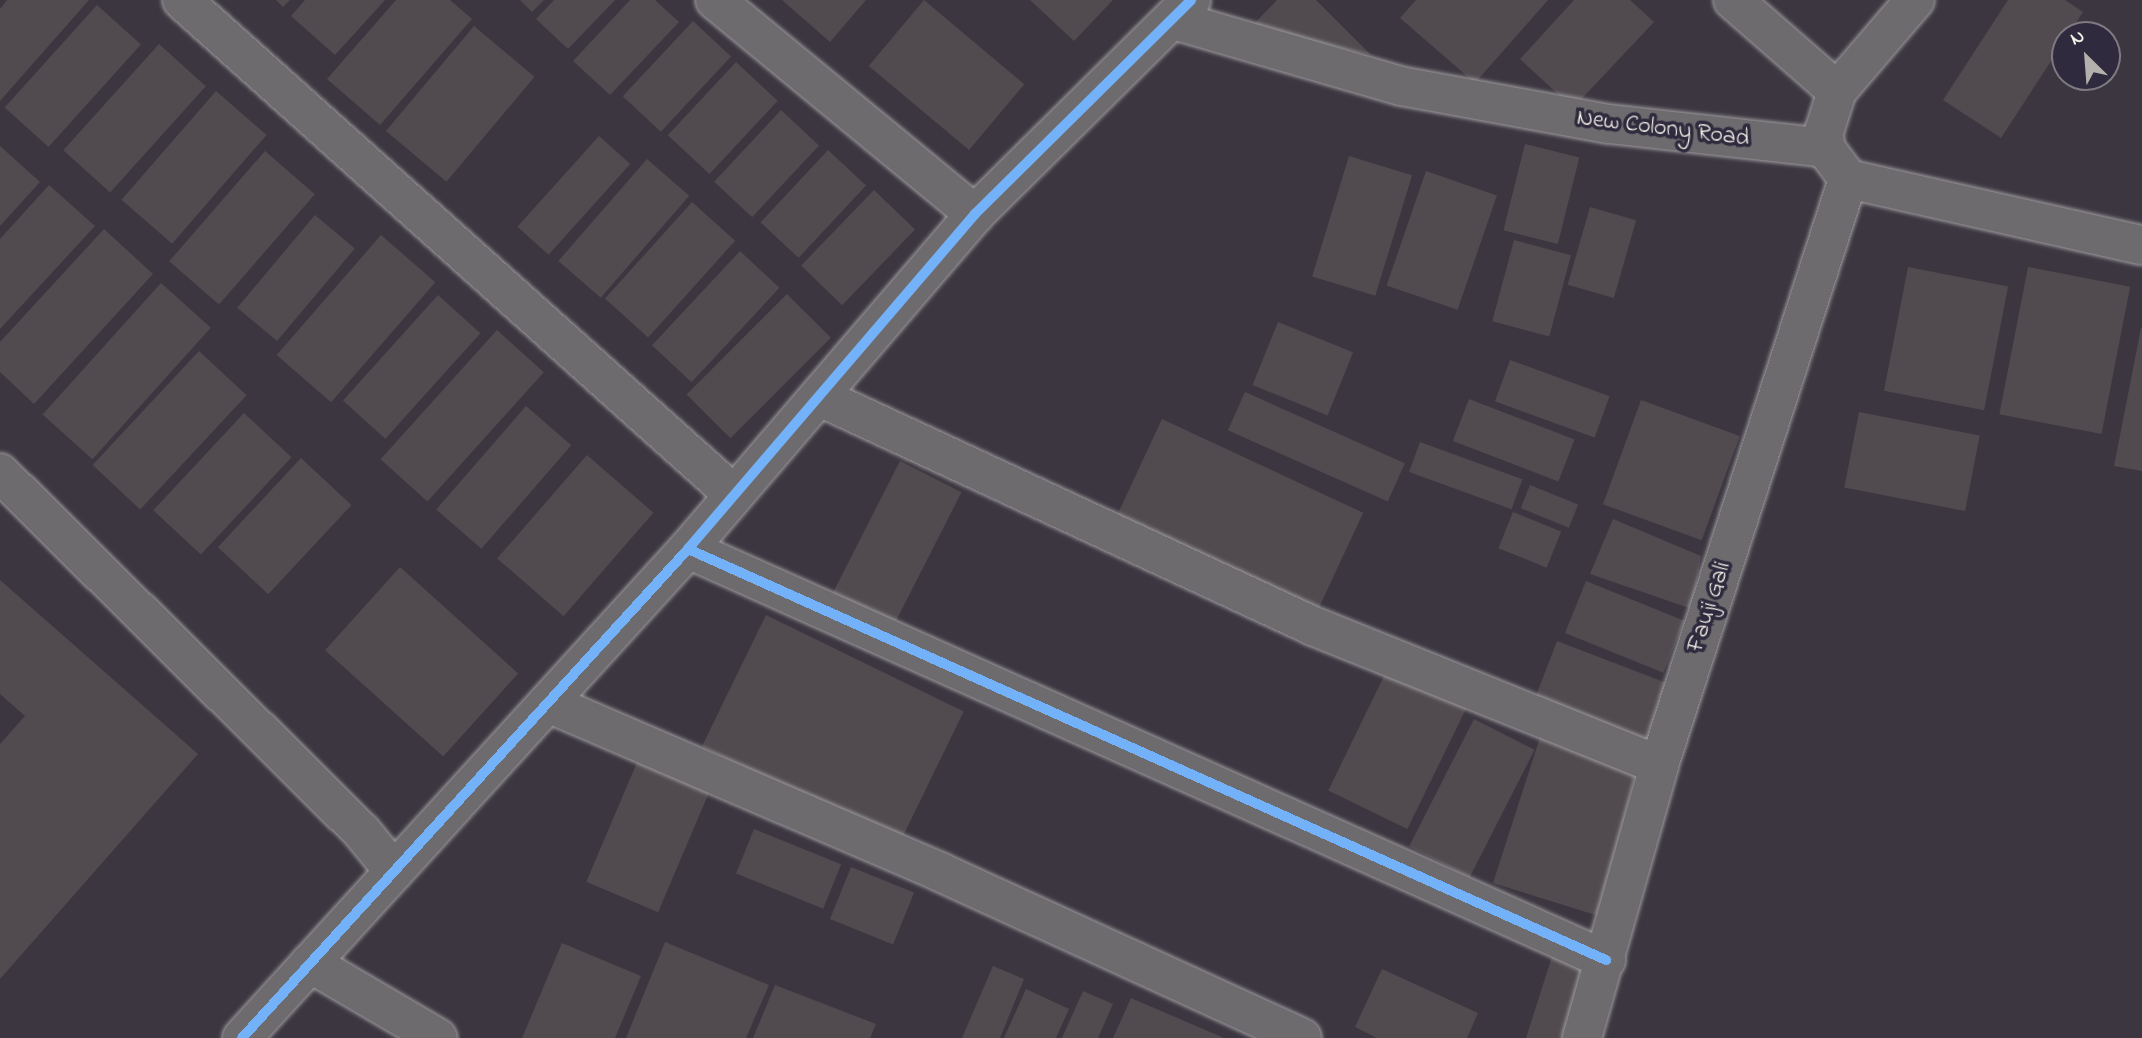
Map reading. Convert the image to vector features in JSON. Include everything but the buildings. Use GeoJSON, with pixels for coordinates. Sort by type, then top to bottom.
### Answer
{"type":"FeatureCollection","features":[{"type":"Feature","properties":{"kind":"street"},"geometry":{"type":"LineString","coordinates":[[183,0],[732,493]]}},
{"type":"Feature","properties":{"kind":"street"},"geometry":{"type":"LineString","coordinates":[[715,0],[975,214]]}},
{"type":"Feature","properties":{"kind":"street"},"geometry":{"type":"LineString","coordinates":[[1732,0],[1837,91]]}},
{"type":"Feature","properties":{"kind":"street"},"geometry":{"type":"LineString","coordinates":[[1916,0],[1837,91],[1824,132],[1825,148],[1848,179],[2142,245]]}},
{"type":"Feature","properties":{"kind":"street"},"geometry":{"type":"LineString","coordinates":[[242,1038],[688,549],[732,493],[820,397],[975,214],[1182,10]]}},
{"type":"Feature","properties":{"kind":"street","name":"New Colony Road"},"geometry":{"type":"LineString","coordinates":[[1182,10],[1401,86],[1609,124],[1825,148]]}},
{"type":"Feature","properties":{"kind":"street","name":"Fauji Gali"},"geometry":{"type":"LineString","coordinates":[[1582,1038],[1659,765],[1848,179]]}},
{"type":"Feature","properties":{"kind":"street"},"geometry":{"type":"LineString","coordinates":[[820,397],[1313,626],[1659,765]]}},
{"type":"Feature","properties":{"kind":"street"},"geometry":{"type":"LineString","coordinates":[[0,473],[362,832],[394,871]]}},
{"type":"Feature","properties":{"kind":"street"},"geometry":{"type":"LineString","coordinates":[[688,549],[1606,960]]}},
{"type":"Feature","properties":{"kind":"street"},"geometry":{"type":"LineString","coordinates":[[548,703],[940,872],[1302,1038]]}},
{"type":"Feature","properties":{"kind":"street"},"geometry":{"type":"LineString","coordinates":[[310,963],[422,1035]]}},
{"type":"Feature","properties":{"kind":"cycle path"},"geometry":{"type":"LineString","coordinates":[[242,1038],[688,549],[975,214],[1191,0]]}},
{"type":"Feature","properties":{"kind":"cycle path"},"geometry":{"type":"LineString","coordinates":[[688,549],[1606,960]]}}]}
